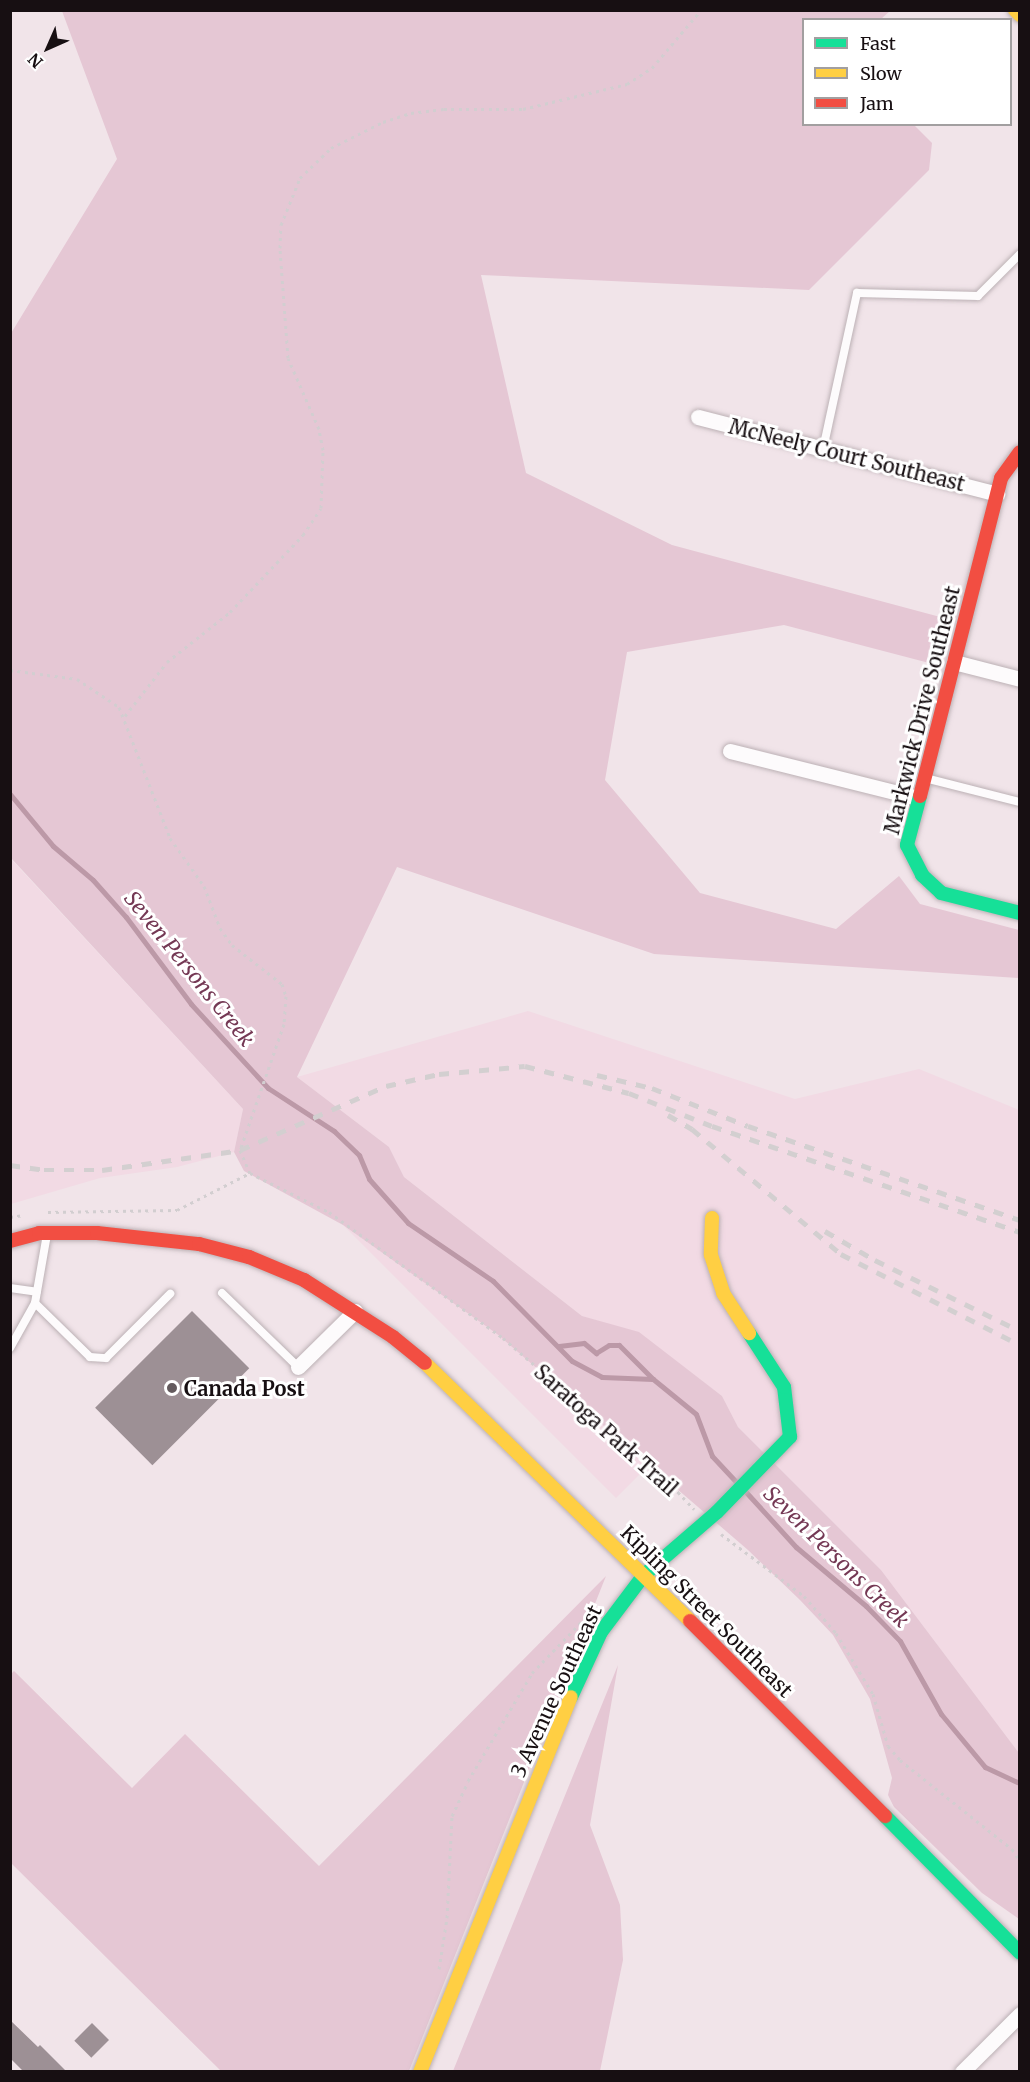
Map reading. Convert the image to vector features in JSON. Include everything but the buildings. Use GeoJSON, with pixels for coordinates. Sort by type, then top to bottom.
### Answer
{"type":"FeatureCollection","features":[{"type":"Feature","properties":{"kind":"street"},"geometry":{"type":"LineString","coordinates":[[1015,10],[1020,15]]}},
{"type":"Feature","properties":{"kind":"street","name":"McNeely Court Southeast"},"geometry":{"type":"LineString","coordinates":[[698,417],[997,494]]}},
{"type":"Feature","properties":{"kind":"street","name":"Markwick Drive Southeast"},"geometry":{"type":"LineString","coordinates":[[1020,452],[1001,478],[907,845],[922,875],[941,893],[1020,914]]}},
{"type":"Feature","properties":{"kind":"street"},"geometry":{"type":"LineString","coordinates":[[954,662],[1020,680]]}},
{"type":"Feature","properties":{"kind":"street"},"geometry":{"type":"LineString","coordinates":[[730,751],[918,798]]}},
{"type":"Feature","properties":{"kind":"street","name":"3 Avenue Southeast"},"geometry":{"type":"LineString","coordinates":[[420,2072],[551,1741],[601,1632],[644,1575],[717,1512],[790,1437],[784,1387],[723,1293],[711,1255],[712,1218]]}},
{"type":"Feature","properties":{"kind":"street","name":"Kipling Street Southeast"},"geometry":{"type":"LineString","coordinates":[[10,1241],[47,1233],[147,1236],[199,1244],[249,1257],[304,1280],[355,1311],[432,1369],[644,1575],[1020,1953]]}},
{"type":"Feature","properties":{"kind":"street"},"geometry":{"type":"LineString","coordinates":[[298,1366],[355,1311]]}},
{"type":"Feature","properties":{"kind":"street"},"geometry":{"type":"LineString","coordinates":[[960,1893],[1020,1930]]}},
{"type":"Feature","properties":{"kind":"street"},"geometry":{"type":"LineString","coordinates":[[962,2072],[1020,2014]]}},
{"type":"Feature","properties":{"kind":"lane"},"geometry":{"type":"LineString","coordinates":[[823,449],[857,293],[978,296],[1020,254]]}},
{"type":"Feature","properties":{"kind":"lane"},"geometry":{"type":"LineString","coordinates":[[923,777],[1020,802]]}},
{"type":"Feature","properties":{"kind":"lane"},"geometry":{"type":"LineString","coordinates":[[10,1348],[35,1303],[47,1233]]}},
{"type":"Feature","properties":{"kind":"lane"},"geometry":{"type":"LineString","coordinates":[[10,1288],[37,1293]]}},
{"type":"Feature","properties":{"kind":"lane"},"geometry":{"type":"LineString","coordinates":[[222,1293],[298,1366]]}},
{"type":"Feature","properties":{"kind":"lane"},"geometry":{"type":"LineString","coordinates":[[35,1303],[90,1357],[106,1358],[170,1294]]}},
{"type":"Feature","properties":{"kind":"path"},"geometry":{"type":"LineString","coordinates":[[125,716],[146,692],[167,662],[230,612],[303,535],[321,508],[323,450],[319,429],[288,358],[280,259],[281,225],[300,178],[331,148],[383,122],[427,110],[523,110],[610,91],[651,68],[701,10]]}},
{"type":"Feature","properties":{"kind":"path"},"geometry":{"type":"LineString","coordinates":[[10,670],[77,679],[110,699],[125,716],[170,838],[204,886],[220,928],[232,945],[282,984],[286,996],[285,1018],[240,1149],[250,1173],[177,1210],[44,1213]]}},
{"type":"Feature","properties":{"kind":"path","name":"Saratoga Park Trail"},"geometry":{"type":"LineString","coordinates":[[250,1173],[329,1212],[503,1338],[657,1470],[706,1522],[804,1596],[836,1632],[860,1670],[873,1694],[888,1746],[1012,1849],[1020,1861]]}},
{"type":"Feature","properties":{"kind":"path"},"geometry":{"type":"LineString","coordinates":[[10,1217],[34,1214]]}},
{"type":"Feature","properties":{"kind":"path"},"geometry":{"type":"LineString","coordinates":[[438,1972],[447,1918],[452,1816],[468,1781],[532,1673],[590,1613]]}},
{"type":"Feature","properties":{"kind":"shaded area"},"geometry":{"type":"Polygon","coordinates":[[[62,11],[890,11],[882,18],[802,18],[802,126],[915,126],[932,143],[929,170],[809,290],[481,275],[526,473],[672,545],[944,618],[933,664],[784,625],[627,652],[605,780],[700,893],[836,929],[899,876],[920,904],[1019,930],[1019,978],[654,954],[397,867],[297,1077],[389,1147],[404,1177],[582,1316],[639,1332],[722,1396],[738,1427],[881,1570],[1019,1753],[1019,1919],[982,1893],[894,1807],[888,1795],[892,1778],[870,1699],[833,1635],[800,1600],[748,1550],[497,1334],[343,1225],[244,1171],[234,1152],[243,1109],[11,858],[10,335],[117,159],[62,11]]]}},
{"type":"Feature","properties":{"kind":"shaded area"},"geometry":{"type":"Polygon","coordinates":[[[10,858],[243,1109],[234,1152],[177,1167],[100,1178],[11,1204],[10,858]]]}},
{"type":"Feature","properties":{"kind":"shaded area"},"geometry":{"type":"Polygon","coordinates":[[[528,1011],[795,1099],[919,1069],[1019,1110],[1019,1753],[881,1570],[738,1427],[722,1396],[639,1333],[582,1316],[404,1177],[389,1147],[297,1077],[528,1011]]]}},
{"type":"Feature","properties":{"kind":"shaded area"},"geometry":{"type":"Polygon","coordinates":[[[343,1225],[497,1334],[649,1465],[616,1498],[343,1225]]]}},
{"type":"Feature","properties":{"kind":"shaded area"},"geometry":{"type":"Polygon","coordinates":[[[606,1576],[409,2071],[221,2071],[11,1863],[10,1675],[14,1671],[132,1788],[185,1734],[319,1866],[606,1576]]]}},
{"type":"Feature","properties":{"kind":"shaded area"},"geometry":{"type":"Polygon","coordinates":[[[618,1665],[590,1825],[620,1905],[623,1960],[600,2071],[453,2071],[618,1665]]]}},
{"type":"Feature","properties":{"kind":"waterway","name":"Seven Persons Creek"},"geometry":{"type":"LineString","coordinates":[[10,794],[53,846],[93,880],[126,917],[191,1004],[268,1088],[334,1131],[359,1155],[369,1179],[408,1223],[493,1281],[572,1361],[602,1377],[653,1379],[696,1414],[712,1456],[739,1485]]}},
{"type":"Feature","properties":{"kind":"waterway","name":"Seven Persons Creek"},"geometry":{"type":"LineString","coordinates":[[559,1346],[584,1343],[596,1353],[609,1345],[619,1345],[653,1379]]}},
{"type":"Feature","properties":{"kind":"waterway","name":"Seven Persons Creek"},"geometry":{"type":"LineString","coordinates":[[745,1491],[796,1547],[866,1606],[900,1641],[941,1714],[985,1767],[1020,1783]]}},
{"type":"Feature","properties":{"kind":"railway"},"geometry":{"type":"LineString","coordinates":[[10,1165],[44,1170],[102,1170],[240,1150],[386,1086],[439,1074],[525,1066],[629,1093],[712,1126],[1020,1232]]}},
{"type":"Feature","properties":{"kind":"railway"},"geometry":{"type":"LineString","coordinates":[[597,1075],[652,1088],[748,1126],[1020,1220]]}},
{"type":"Feature","properties":{"kind":"railway"},"geometry":{"type":"LineString","coordinates":[[668,1115],[692,1129],[841,1254],[1020,1345]]}},
{"type":"Feature","properties":{"kind":"railway"},"geometry":{"type":"LineString","coordinates":[[825,1231],[875,1260],[1020,1331]]}},
{"type":"Feature","properties":{"kind":"traffic: fast"},"geometry":{"type":"LineString","coordinates":[[920,796],[907,845],[922,875],[941,893],[1020,913]]}},
{"type":"Feature","properties":{"kind":"traffic: fast"},"geometry":{"type":"LineString","coordinates":[[571,1697],[601,1632],[644,1575],[717,1512],[790,1437],[784,1387],[749,1333]]}},
{"type":"Feature","properties":{"kind":"traffic: fast"},"geometry":{"type":"LineString","coordinates":[[885,1816],[1020,1953]]}},
{"type":"Feature","properties":{"kind":"traffic: slow"},"geometry":{"type":"LineString","coordinates":[[1015,10],[1020,15]]}},
{"type":"Feature","properties":{"kind":"traffic: slow"},"geometry":{"type":"LineString","coordinates":[[712,1218],[711,1255],[723,1293],[749,1333]]}},
{"type":"Feature","properties":{"kind":"traffic: slow"},"geometry":{"type":"LineString","coordinates":[[425,1363],[690,1621]]}},
{"type":"Feature","properties":{"kind":"traffic: slow"},"geometry":{"type":"LineString","coordinates":[[420,2072],[571,1697]]}},
{"type":"Feature","properties":{"kind":"traffic: jam"},"geometry":{"type":"LineString","coordinates":[[920,796],[1001,478],[1020,452]]}},
{"type":"Feature","properties":{"kind":"traffic: jam"},"geometry":{"type":"LineString","coordinates":[[10,1241],[39,1233],[97,1233],[199,1244],[249,1257],[304,1280],[393,1337],[425,1363]]}},
{"type":"Feature","properties":{"kind":"traffic: jam"},"geometry":{"type":"LineString","coordinates":[[690,1621],[885,1816]]}},
{"type":"Feature","properties":{"kind":"place","name":"Canada Post"},"geometry":{"type":"Point","coordinates":[172,1388]}}]}
